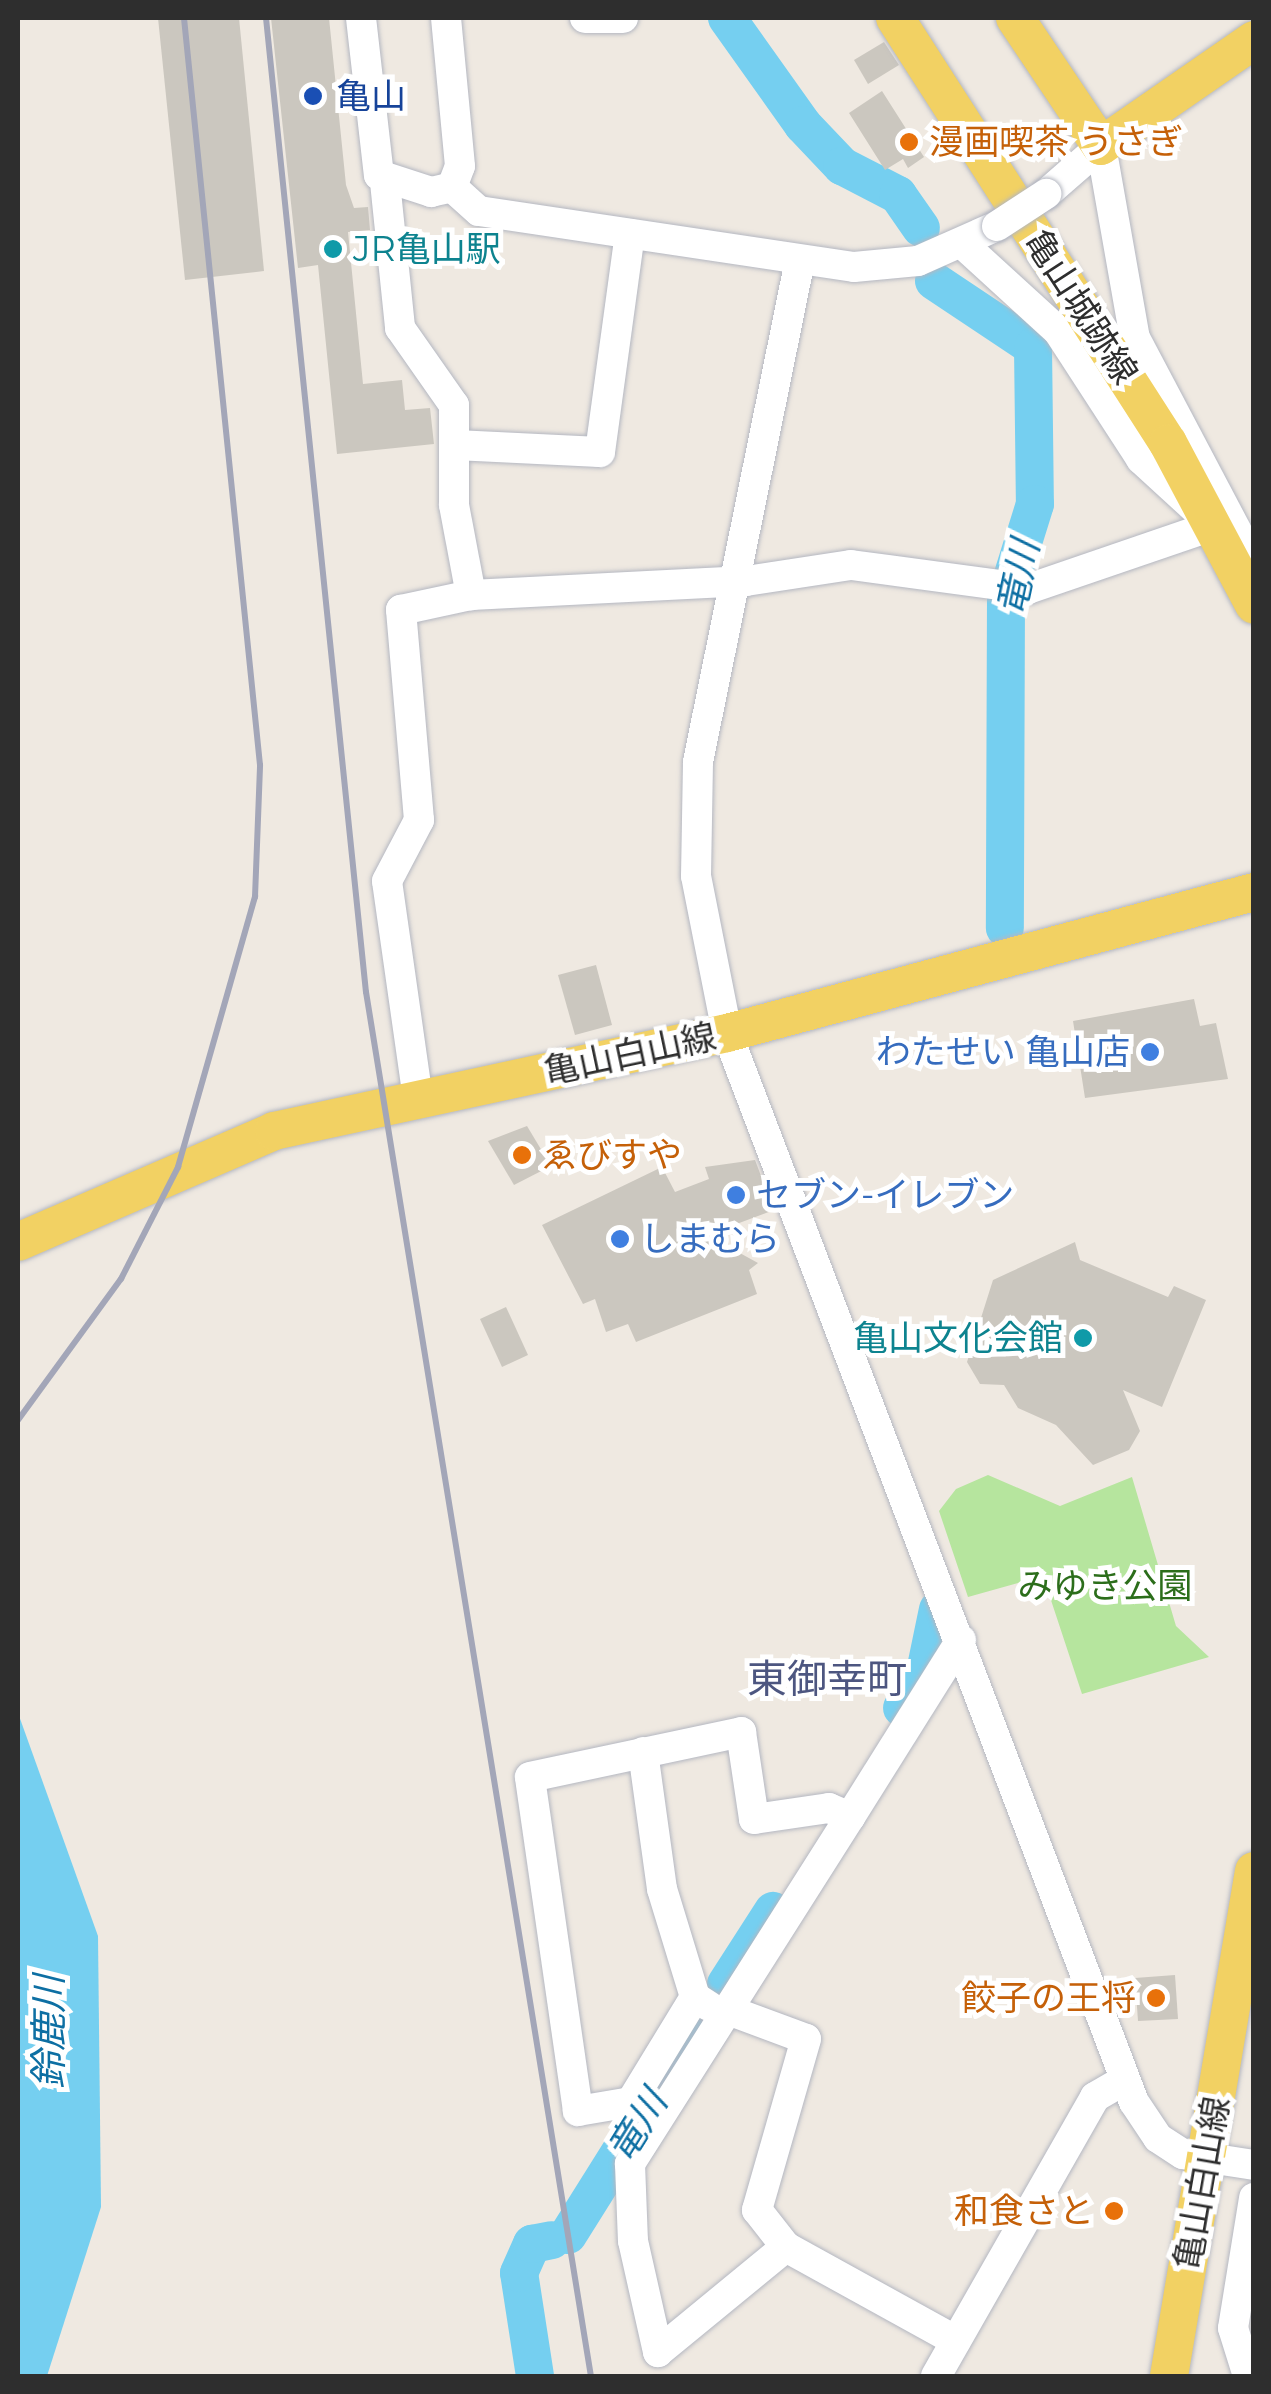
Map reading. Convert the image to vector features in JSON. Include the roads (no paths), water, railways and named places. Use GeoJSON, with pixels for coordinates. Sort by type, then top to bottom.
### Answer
{"type":"FeatureCollection","features":[{"type":"Feature","properties":{"kind":"main road","name":"亀山城跡線"},"geometry":{"type":"LineString","coordinates":[[894,18],[1233,516],[1254,606]]}},
{"type":"Feature","properties":{"kind":"main road"},"geometry":{"type":"LineString","coordinates":[[1014,18],[1101,146],[1254,40]]}},
{"type":"Feature","properties":{"kind":"main road","name":"亀山白山線"},"geometry":{"type":"LineString","coordinates":[[18,1242],[245,1140],[418,1098],[728,1033],[1254,892]]}},
{"type":"Feature","properties":{"kind":"main road","name":"亀山白山線"},"geometry":{"type":"LineString","coordinates":[[1169,2376],[1254,1871]]}},
{"type":"Feature","properties":{"kind":"street"},"geometry":{"type":"LineString","coordinates":[[360,18],[385,182],[400,328],[454,406],[454,505],[471,595]]}},
{"type":"Feature","properties":{"kind":"street"},"geometry":{"type":"LineString","coordinates":[[446,18],[460,166],[452,187]]}},
{"type":"Feature","properties":{"kind":"street"},"geometry":{"type":"LineString","coordinates":[[585,18],[622,18]]}},
{"type":"Feature","properties":{"kind":"street"},"geometry":{"type":"LineString","coordinates":[[385,182],[452,187],[479,211],[800,260],[892,266],[966,247],[1046,194],[1101,146]]}},
{"type":"Feature","properties":{"kind":"street"},"geometry":{"type":"LineString","coordinates":[[1101,146],[1135,338],[1233,516],[1254,564]]}},
{"type":"Feature","properties":{"kind":"street"},"geometry":{"type":"LineString","coordinates":[[455,446],[600,452],[630,234]]}},
{"type":"Feature","properties":{"kind":"street"},"geometry":{"type":"LineString","coordinates":[[966,247],[1058,332],[1140,459],[1233,516]]}},
{"type":"Feature","properties":{"kind":"street"},"geometry":{"type":"LineString","coordinates":[[800,260],[732,580],[695,794],[696,876],[728,1033],[1125,2080],[1158,2138],[1204,2158],[1254,2165]]}},
{"type":"Feature","properties":{"kind":"street"},"geometry":{"type":"LineString","coordinates":[[418,1098],[387,881],[419,820],[402,610],[471,595],[732,580],[851,565],[1008,589],[1233,516]]}},
{"type":"Feature","properties":{"kind":"street"},"geometry":{"type":"LineString","coordinates":[[661,2364],[624,2185],[726,2013],[961,1640]]}},
{"type":"Feature","properties":{"kind":"street"},"geometry":{"type":"LineString","coordinates":[[695,1997],[631,2102],[578,2111],[530,1776],[741,1732],[754,1819],[829,1808],[850,1817]]}},
{"type":"Feature","properties":{"kind":"street"},"geometry":{"type":"LineString","coordinates":[[644,1752],[662,1889],[695,1997],[726,2013],[806,2039],[758,2210],[786,2247],[956,2341]]}},
{"type":"Feature","properties":{"kind":"street"},"geometry":{"type":"LineString","coordinates":[[936,2376],[1096,2097],[1125,2080]]}},
{"type":"Feature","properties":{"kind":"street"},"geometry":{"type":"LineString","coordinates":[[1248,2376],[1233,2328],[1254,2198]]}},
{"type":"Feature","properties":{"kind":"street"},"geometry":{"type":"LineString","coordinates":[[661,2364],[786,2247]]}},
{"type":"Feature","properties":{"kind":"water","name":"鈴鹿川"},"geometry":{"type":"Polygon","coordinates":[[[18,1713],[98,1936],[101,2207],[47,2376],[18,2376],[18,1713]]]}},
{"type":"Feature","properties":{"kind":"waterway","name":"竜川"},"geometry":{"type":"LineString","coordinates":[[727,18],[803,125],[842,166],[898,195],[921,228]]}},
{"type":"Feature","properties":{"kind":"waterway","name":"竜川"},"geometry":{"type":"LineString","coordinates":[[934,281],[1033,347],[1035,504],[1006,597],[1005,928]]}},
{"type":"Feature","properties":{"kind":"waterway","name":"竜川"},"geometry":{"type":"LineString","coordinates":[[902,1708],[925,1672],[938,1609]]}},
{"type":"Feature","properties":{"kind":"waterway","name":"竜川"},"geometry":{"type":"LineString","coordinates":[[726,1984],[773,1911]]}},
{"type":"Feature","properties":{"kind":"waterway","name":"竜川"},"geometry":{"type":"LineString","coordinates":[[568,2235],[705,2017]]}},
{"type":"Feature","properties":{"kind":"waterway","name":"竜川"},"geometry":{"type":"LineString","coordinates":[[535,2376],[519,2273],[532,2244],[552,2240]]}},
{"type":"Feature","properties":{"kind":"railway"},"geometry":{"type":"LineString","coordinates":[[18,1420],[121,1279],[178,1167],[255,897],[260,765],[184,18]]}},
{"type":"Feature","properties":{"kind":"railway"},"geometry":{"type":"LineString","coordinates":[[266,18],[366,992],[591,2376]]}},
{"type":"Feature","properties":{"kind":"place","name":"亀山"},"geometry":{"type":"Point","coordinates":[313,96]}},
{"type":"Feature","properties":{"kind":"place","name":"漫画喫茶 うさぎ"},"geometry":{"type":"Point","coordinates":[909,142]}},
{"type":"Feature","properties":{"kind":"place","name":"JR亀山駅"},"geometry":{"type":"Point","coordinates":[333,249]}},
{"type":"Feature","properties":{"kind":"place","name":"わたせい 亀山店"},"geometry":{"type":"Point","coordinates":[1150,1052]}},
{"type":"Feature","properties":{"kind":"place","name":"ゑびすや"},"geometry":{"type":"Point","coordinates":[522,1155]}},
{"type":"Feature","properties":{"kind":"place","name":"セブン-イレブン"},"geometry":{"type":"Point","coordinates":[736,1195]}},
{"type":"Feature","properties":{"kind":"place","name":"しまむら"},"geometry":{"type":"Point","coordinates":[620,1239]}},
{"type":"Feature","properties":{"kind":"place","name":"亀山文化会館"},"geometry":{"type":"Point","coordinates":[1083,1338]}},
{"type":"Feature","properties":{"kind":"place","name":"餃子の王将"},"geometry":{"type":"Point","coordinates":[1156,1998]}},
{"type":"Feature","properties":{"kind":"place","name":"和食さと"},"geometry":{"type":"Point","coordinates":[1114,2211]}},
{"type":"Feature","properties":{"kind":"district","name":"東御幸町"},"geometry":{"type":"Point","coordinates":[827,1679]}},
{"type":"Feature","properties":{"kind":"park label","name":"みゆき公園"},"geometry":{"type":"Point","coordinates":[1105,1586]}}]}
